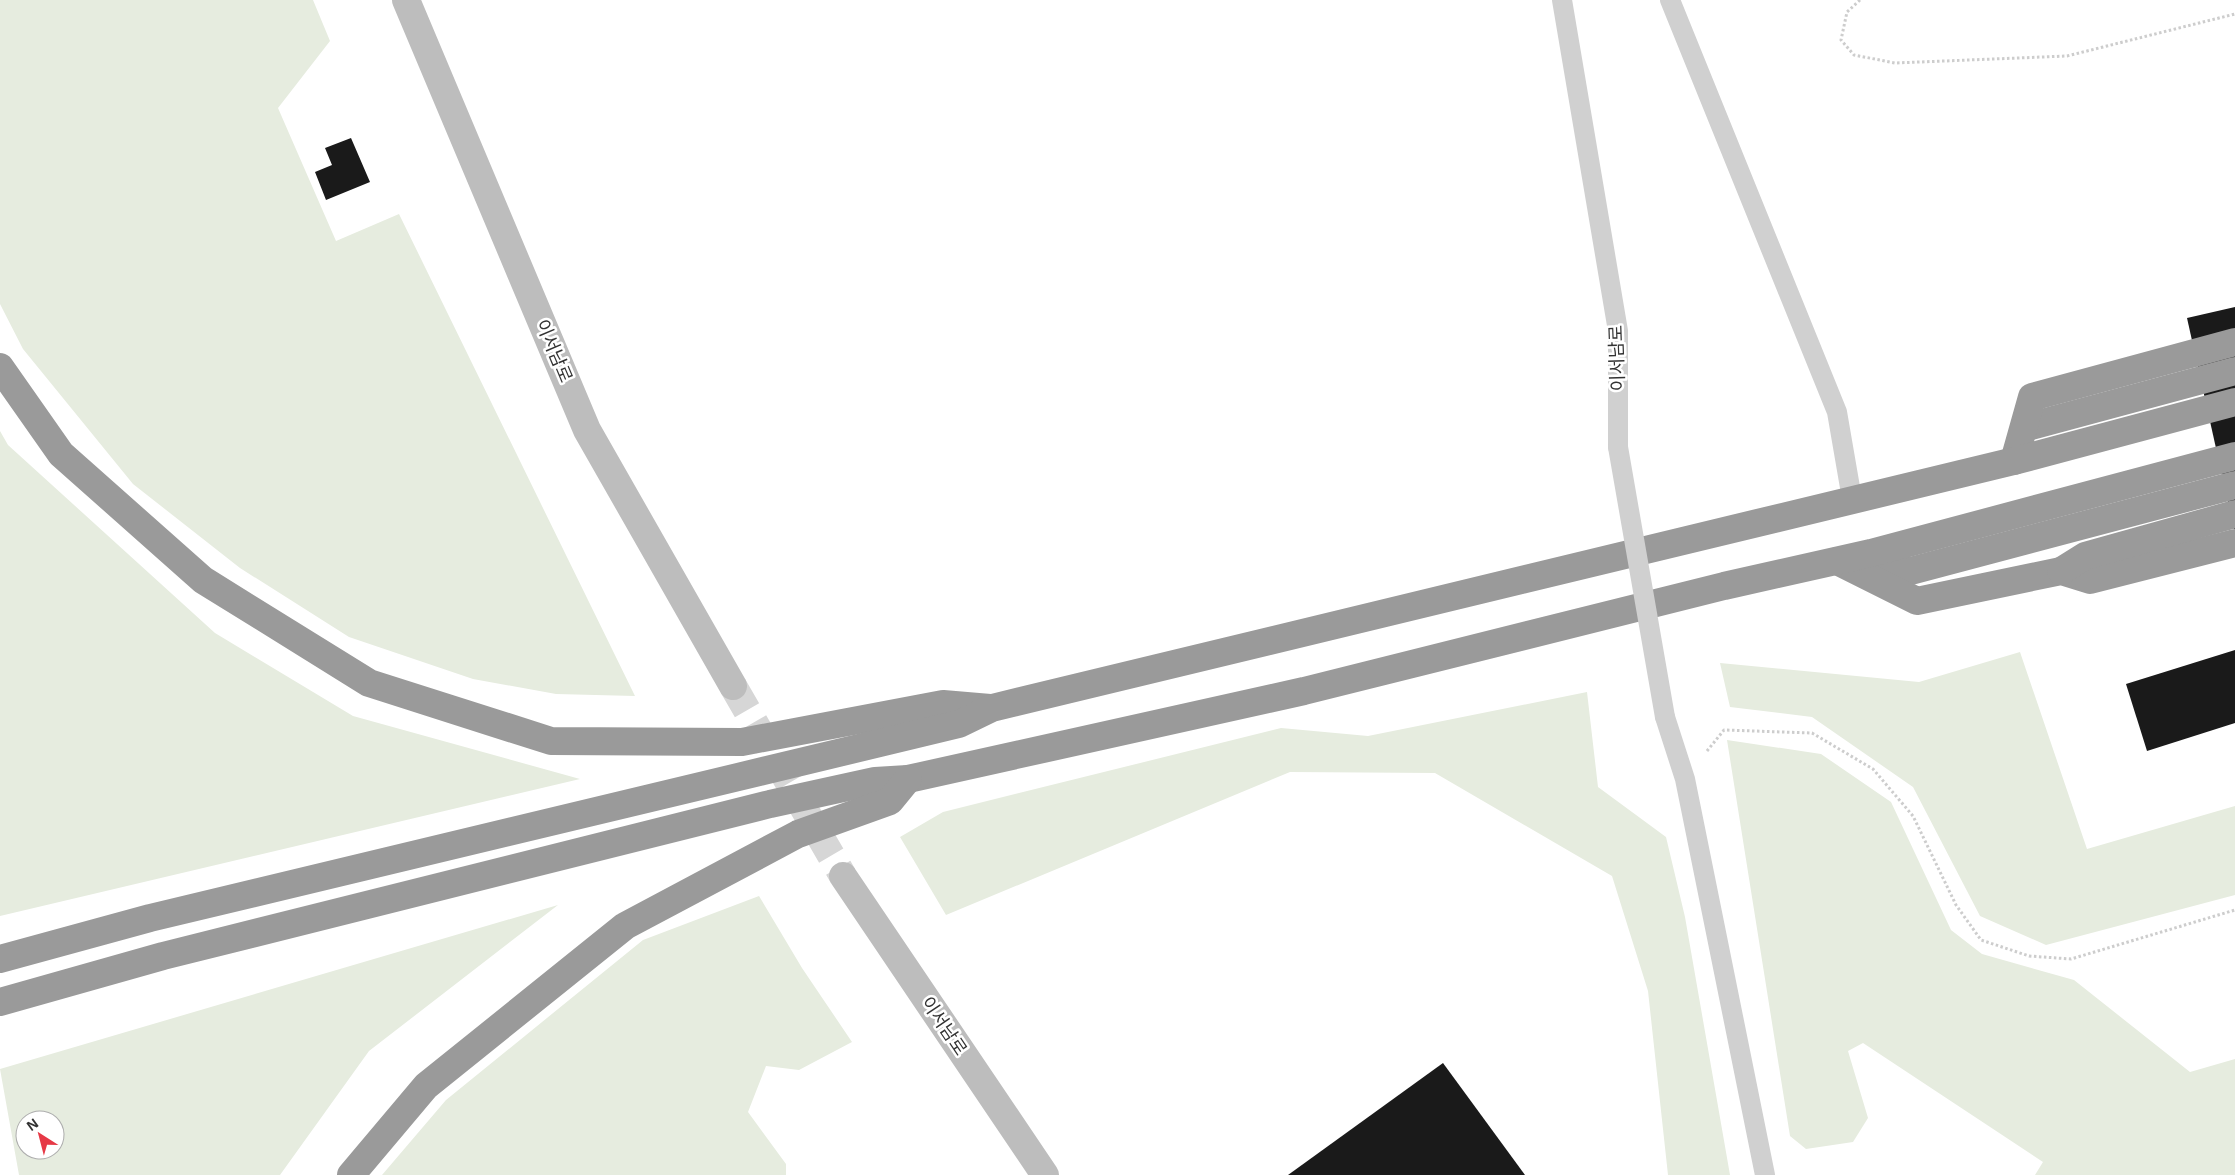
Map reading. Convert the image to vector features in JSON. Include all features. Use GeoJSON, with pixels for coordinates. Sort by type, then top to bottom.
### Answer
{"type":"FeatureCollection","features":[{"type":"Feature","properties":{"kind":"highway"},"geometry":{"type":"LineString","coordinates":[[2014,460],[2032,397],[2235,342]]}},
{"type":"Feature","properties":{"kind":"highway"},"geometry":{"type":"LineString","coordinates":[[0,367],[61,454],[203,580],[369,683],[551,741],[742,742],[943,704],[992,708]]}},
{"type":"Feature","properties":{"kind":"highway"},"geometry":{"type":"LineString","coordinates":[[2024,428],[2235,370]]}},
{"type":"Feature","properties":{"kind":"highway"},"geometry":{"type":"LineString","coordinates":[[0,959],[150,918],[950,726],[992,708],[2014,460],[2235,402]]}},
{"type":"Feature","properties":{"kind":"highway"},"geometry":{"type":"LineString","coordinates":[[0,1002],[163,956],[770,804],[875,780],[908,780],[1304,692],[1724,586],[1878,552],[2235,456]]}},
{"type":"Feature","properties":{"kind":"highway"},"geometry":{"type":"LineString","coordinates":[[1878,552],[1907,572],[2235,485]]}},
{"type":"Feature","properties":{"kind":"highway"},"geometry":{"type":"LineString","coordinates":[[1837,561],[1917,601],[2061,572],[2085,556],[2235,514]]}},
{"type":"Feature","properties":{"kind":"highway"},"geometry":{"type":"LineString","coordinates":[[2061,572],[2090,580],[2235,543]]}},
{"type":"Feature","properties":{"kind":"highway"},"geometry":{"type":"LineString","coordinates":[[351,1175],[426,1086],[625,926],[798,834],[890,801],[908,780]]}},
{"type":"Feature","properties":{"kind":"main road","name":"이서남로"},"geometry":{"type":"LineString","coordinates":[[406,0],[587,430],[733,686]]}},
{"type":"Feature","properties":{"kind":"main road","name":"이서남로"},"geometry":{"type":"LineString","coordinates":[[843,876],[1046,1175]]}},
{"type":"Feature","properties":{"kind":"lane","name":"이서남로"},"geometry":{"type":"LineString","coordinates":[[1562,0],[1618,331],[1618,447],[1665,717],[1685,779],[1764,1175]]}},
{"type":"Feature","properties":{"kind":"lane"},"geometry":{"type":"LineString","coordinates":[[1670,0],[1837,412],[1852,499]]}},
{"type":"Feature","properties":{"kind":"path"},"geometry":{"type":"LineString","coordinates":[[1860,0],[1847,12],[1841,40],[1854,55],[1896,63],[2067,56],[2235,14]]}},
{"type":"Feature","properties":{"kind":"path"},"geometry":{"type":"LineString","coordinates":[[1685,779],[1724,730],[1812,733],[1873,769],[1913,816],[1956,905],[1981,940],[2029,956],[2071,959],[2235,910]]}},
{"type":"Feature","properties":{"kind":"shaded area"},"geometry":{"type":"Polygon","coordinates":[[[0,0],[313,0],[330,41],[278,108],[336,241],[399,214],[635,696],[556,694],[473,679],[349,637],[240,568],[133,484],[23,349],[0,304],[0,0]]]}},
{"type":"Feature","properties":{"kind":"shaded area"},"geometry":{"type":"Polygon","coordinates":[[[0,431],[8,445],[215,633],[353,716],[580,779],[0,916],[0,431]]]}},
{"type":"Feature","properties":{"kind":"shaded area"},"geometry":{"type":"Polygon","coordinates":[[[2020,652],[2087,849],[2235,806],[2235,895],[2046,945],[1980,916],[1913,787],[1812,717],[1730,707],[1720,663],[1919,682],[2020,652]]]}},
{"type":"Feature","properties":{"kind":"shaded area"},"geometry":{"type":"Polygon","coordinates":[[[1587,692],[1598,787],[1666,837],[1685,917],[1730,1175],[1668,1175],[1648,991],[1612,876],[1435,773],[1290,772],[946,915],[900,837],[943,812],[1281,728],[1368,736],[1587,692]]]}},
{"type":"Feature","properties":{"kind":"shaded area"},"geometry":{"type":"Polygon","coordinates":[[[1727,740],[1821,754],[1891,802],[1951,930],[1982,954],[2074,980],[2190,1072],[2235,1059],[2235,1175],[2035,1175],[2043,1162],[1863,1043],[1848,1051],[1868,1118],[1853,1142],[1806,1149],[1790,1136],[1727,740]]]}},
{"type":"Feature","properties":{"kind":"shaded area"},"geometry":{"type":"Polygon","coordinates":[[[759,896],[802,968],[852,1042],[799,1070],[766,1066],[748,1112],[786,1164],[786,1175],[382,1175],[446,1100],[643,940],[759,896]]]}},
{"type":"Feature","properties":{"kind":"shaded area"},"geometry":{"type":"Polygon","coordinates":[[[558,905],[369,1051],[280,1175],[19,1175],[16,1160],[65,1160],[65,1110],[15,1110],[15,1153],[0,1069],[558,905]]]}},
{"type":"Feature","properties":{"kind":"building"},"geometry":{"type":"Polygon","coordinates":[[[351,138],[370,182],[326,200],[315,172],[332,165],[325,148],[351,138]]]}},
{"type":"Feature","properties":{"kind":"building"},"geometry":{"type":"Polygon","coordinates":[[[2235,307],[2235,529],[2234,529],[2187,318],[2235,307]]]}},
{"type":"Feature","properties":{"kind":"building"},"geometry":{"type":"Polygon","coordinates":[[[2235,650],[2235,723],[2147,751],[2126,684],[2235,650]]]}},
{"type":"Feature","properties":{"kind":"building"},"geometry":{"type":"Polygon","coordinates":[[[1443,1063],[1525,1175],[1288,1175],[1443,1063]]]}},
{"type":"Feature","properties":{"kind":"tunnel"},"geometry":{"type":"LineString","coordinates":[[733,686],[843,876]]}}]}
